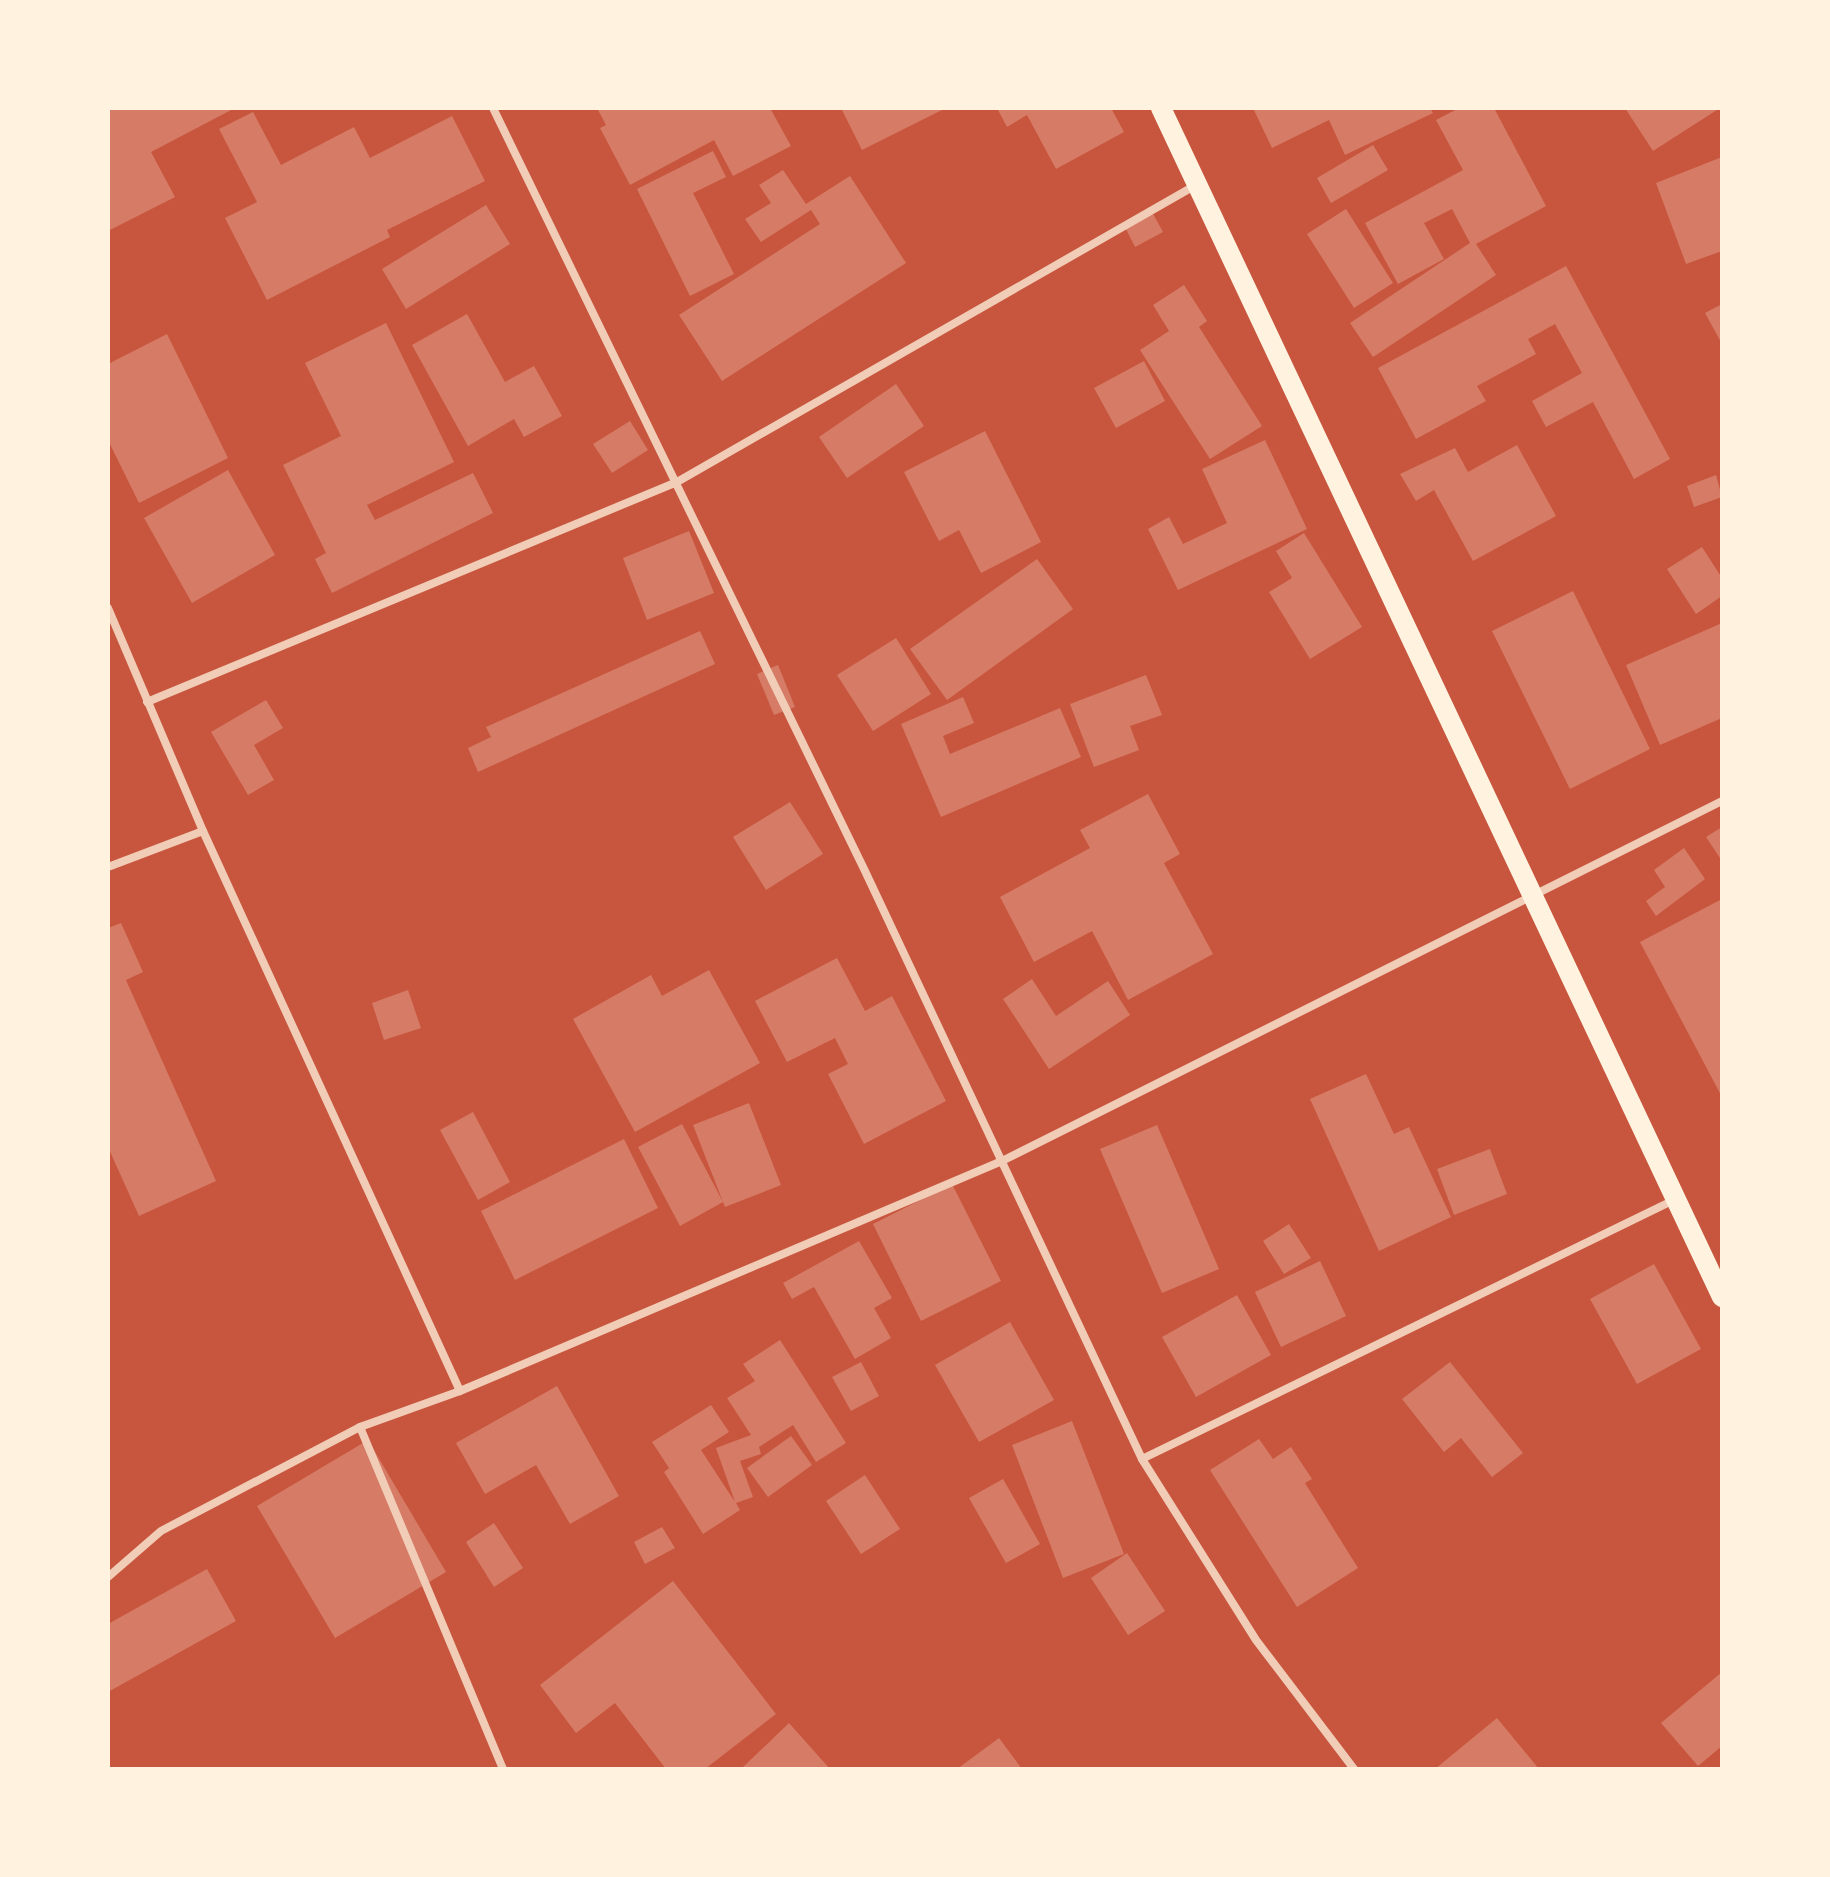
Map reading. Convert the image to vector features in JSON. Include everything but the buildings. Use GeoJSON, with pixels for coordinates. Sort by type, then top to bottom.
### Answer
{"type":"FeatureCollection","features":[{"type":"Feature","properties":{"kind":"main road"},"geometry":{"type":"LineString","coordinates":[[1161,108],[1722,1297]]}},
{"type":"Feature","properties":{"kind":"street"},"geometry":{"type":"LineString","coordinates":[[493,108],[677,482],[1142,1459],[1256,1640],[1354,1769]]}},
{"type":"Feature","properties":{"kind":"street"},"geometry":{"type":"LineString","coordinates":[[147,702],[677,482],[1197,185]]}},
{"type":"Feature","properties":{"kind":"street"},"geometry":{"type":"LineString","coordinates":[[108,608],[203,831],[460,1391]]}},
{"type":"Feature","properties":{"kind":"street"},"geometry":{"type":"LineString","coordinates":[[108,1577],[161,1531],[360,1427],[460,1391],[1002,1161],[1722,801]]}},
{"type":"Feature","properties":{"kind":"street"},"geometry":{"type":"LineString","coordinates":[[108,867],[203,831]]}},
{"type":"Feature","properties":{"kind":"street"},"geometry":{"type":"LineString","coordinates":[[1142,1459],[1674,1200]]}},
{"type":"Feature","properties":{"kind":"street"},"geometry":{"type":"LineString","coordinates":[[360,1427],[503,1769]]}}]}
